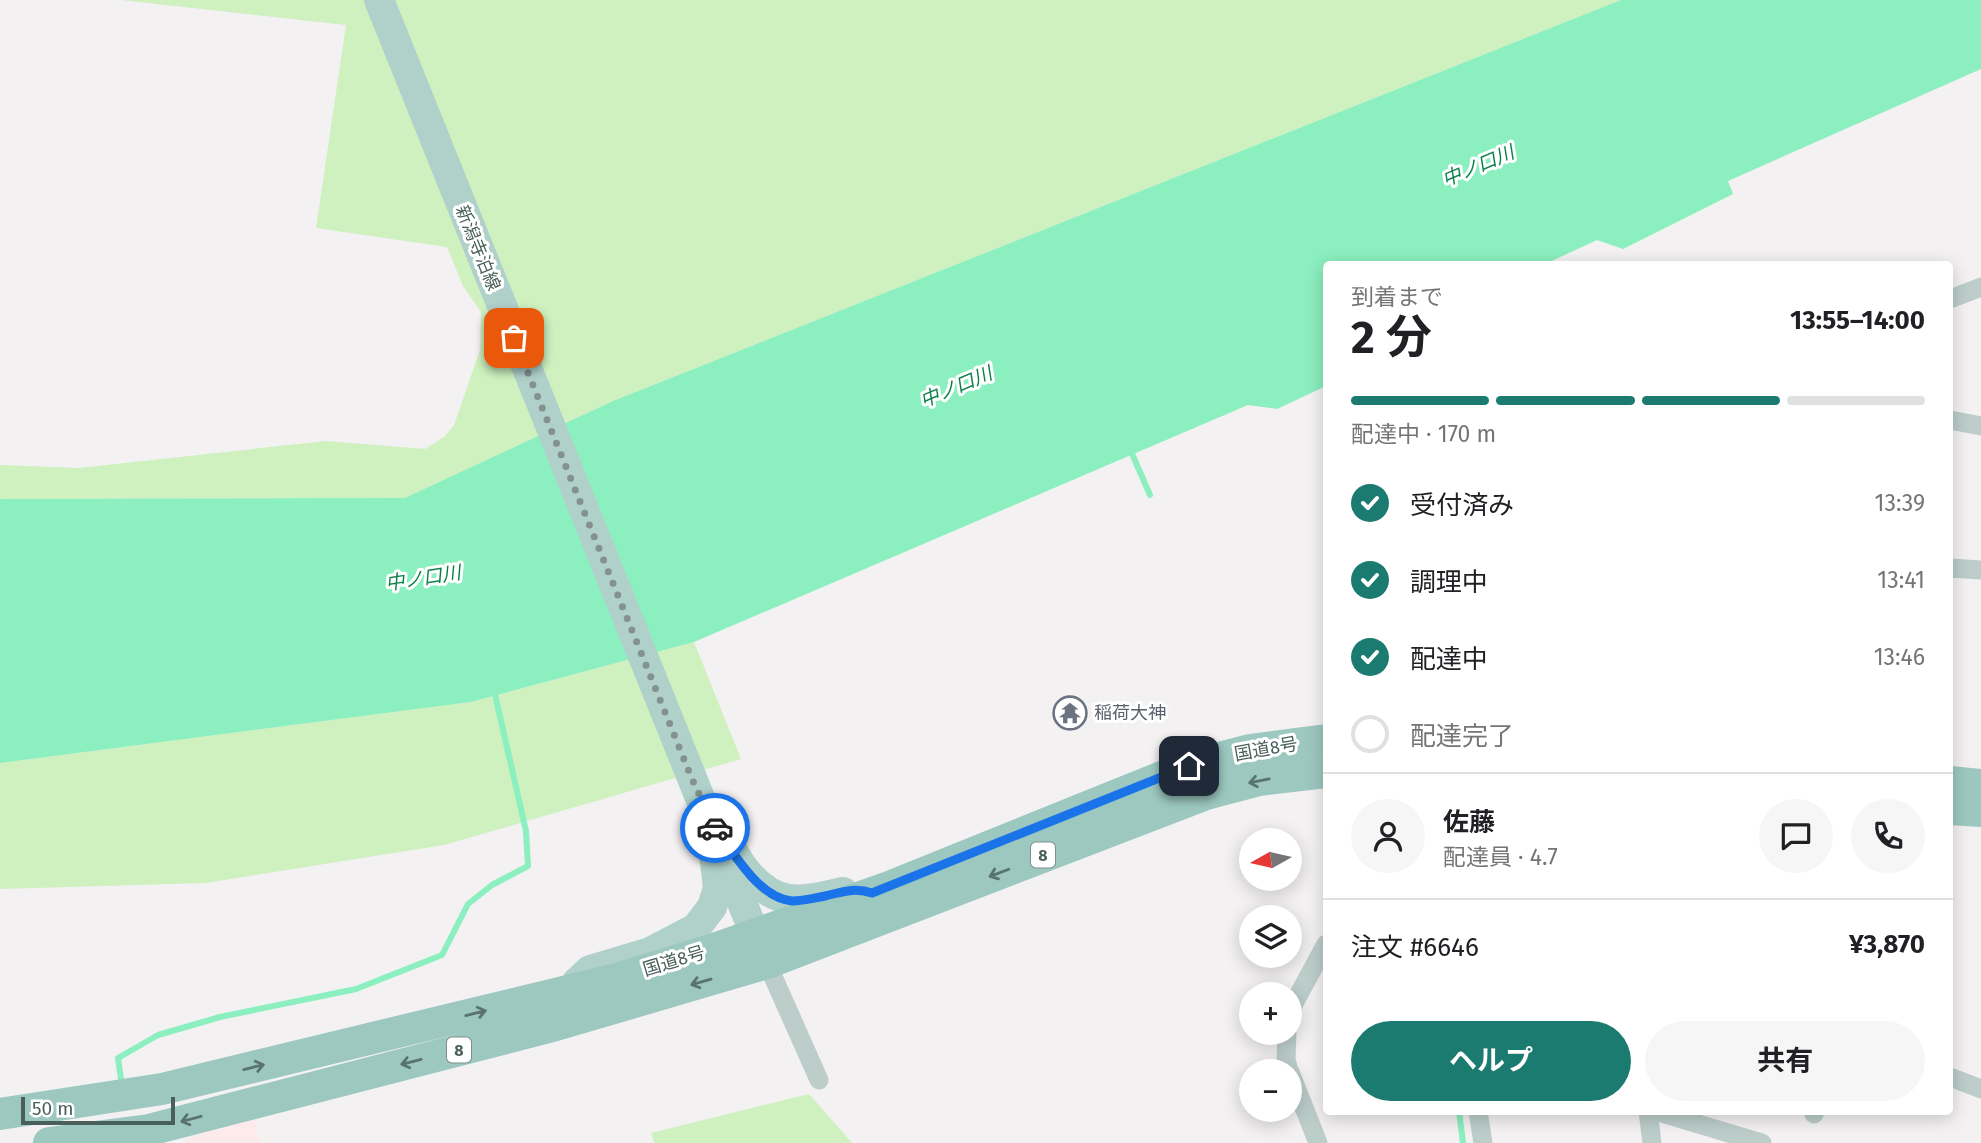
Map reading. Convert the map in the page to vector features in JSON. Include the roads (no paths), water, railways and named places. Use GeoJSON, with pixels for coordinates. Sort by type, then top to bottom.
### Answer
{"type":"FeatureCollection","features":[{"type":"Feature","properties":{"kind":"highway","name":"国道8号"},"geometry":{"type":"LineString","coordinates":[[0,1114],[146,1118],[569,990],[760,949],[872,893],[1189,766],[1250,750],[1323,740]]}},
{"type":"Feature","properties":{"kind":"highway","name":"国道8号"},"geometry":{"type":"LineString","coordinates":[[49,1143],[146,1118],[556,1025],[760,949],[1168,806],[1259,780],[1323,772]]}},
{"type":"Feature","properties":{"kind":"highway"},"geometry":{"type":"LineString","coordinates":[[1953,782],[1981,785]]}},
{"type":"Feature","properties":{"kind":"highway"},"geometry":{"type":"LineString","coordinates":[[1953,809],[1981,811]]}},
{"type":"Feature","properties":{"kind":"main road","name":"新潟寺泊線"},"geometry":{"type":"LineString","coordinates":[[379,0],[760,949]]}},
{"type":"Feature","properties":{"kind":"main road"},"geometry":{"type":"LineString","coordinates":[[710,823],[747,872],[761,885],[789,901],[859,888],[872,893]]}},
{"type":"Feature","properties":{"kind":"main road"},"geometry":{"type":"LineString","coordinates":[[569,990],[590,971],[650,952],[696,928],[712,907],[718,888],[710,823]]}},
{"type":"Feature","properties":{"kind":"street"},"geometry":{"type":"LineString","coordinates":[[1953,298],[1981,288]]}},
{"type":"Feature","properties":{"kind":"street"},"geometry":{"type":"LineString","coordinates":[[1953,421],[1981,426]]}},
{"type":"Feature","properties":{"kind":"street"},"geometry":{"type":"LineString","coordinates":[[1953,568],[1981,570]]}},
{"type":"Feature","properties":{"kind":"street"},"geometry":{"type":"LineString","coordinates":[[760,949],[818,1080]]}},
{"type":"Feature","properties":{"kind":"street"},"geometry":{"type":"LineString","coordinates":[[1302,988],[1323,950]]}},
{"type":"Feature","properties":{"kind":"street"},"geometry":{"type":"LineString","coordinates":[[1953,1078],[1981,1089]]}},
{"type":"Feature","properties":{"kind":"street"},"geometry":{"type":"LineString","coordinates":[[1302,1102],[1318,1143]]}},
{"type":"Feature","properties":{"kind":"street"},"geometry":{"type":"LineString","coordinates":[[1479,1115],[1483,1143]]}},
{"type":"Feature","properties":{"kind":"street"},"geometry":{"type":"LineString","coordinates":[[1648,1115],[1652,1143]]}},
{"type":"Feature","properties":{"kind":"street"},"geometry":{"type":"LineString","coordinates":[[1668,1115],[1762,1143]]}},
{"type":"Feature","properties":{"kind":"water","name":"中ノ口川"},"geometry":{"type":"Polygon","coordinates":[[[1621,0],[1981,0],[1981,69],[1728,181],[1733,194],[1623,249],[1597,240],[1552,261],[1323,261],[1323,387],[1277,409],[1248,405],[694,642],[471,702],[0,763],[0,499],[405,498],[613,401],[1621,0]]]}},
{"type":"Feature","properties":{"kind":"waterway"},"geometry":{"type":"LineString","coordinates":[[1130,449],[1150,495]]}},
{"type":"Feature","properties":{"kind":"waterway"},"geometry":{"type":"LineString","coordinates":[[122,1086],[118,1058],[158,1035],[220,1017],[356,989],[442,955],[468,904],[492,885],[528,866],[526,831],[494,690]]}},
{"type":"Feature","properties":{"kind":"waterway"},"geometry":{"type":"LineString","coordinates":[[1460,1115],[1463,1143]]}},
{"type":"Feature","properties":{"kind":"place","name":"稲荷大神"},"geometry":{"type":"Point","coordinates":[1070,713]}}]}
